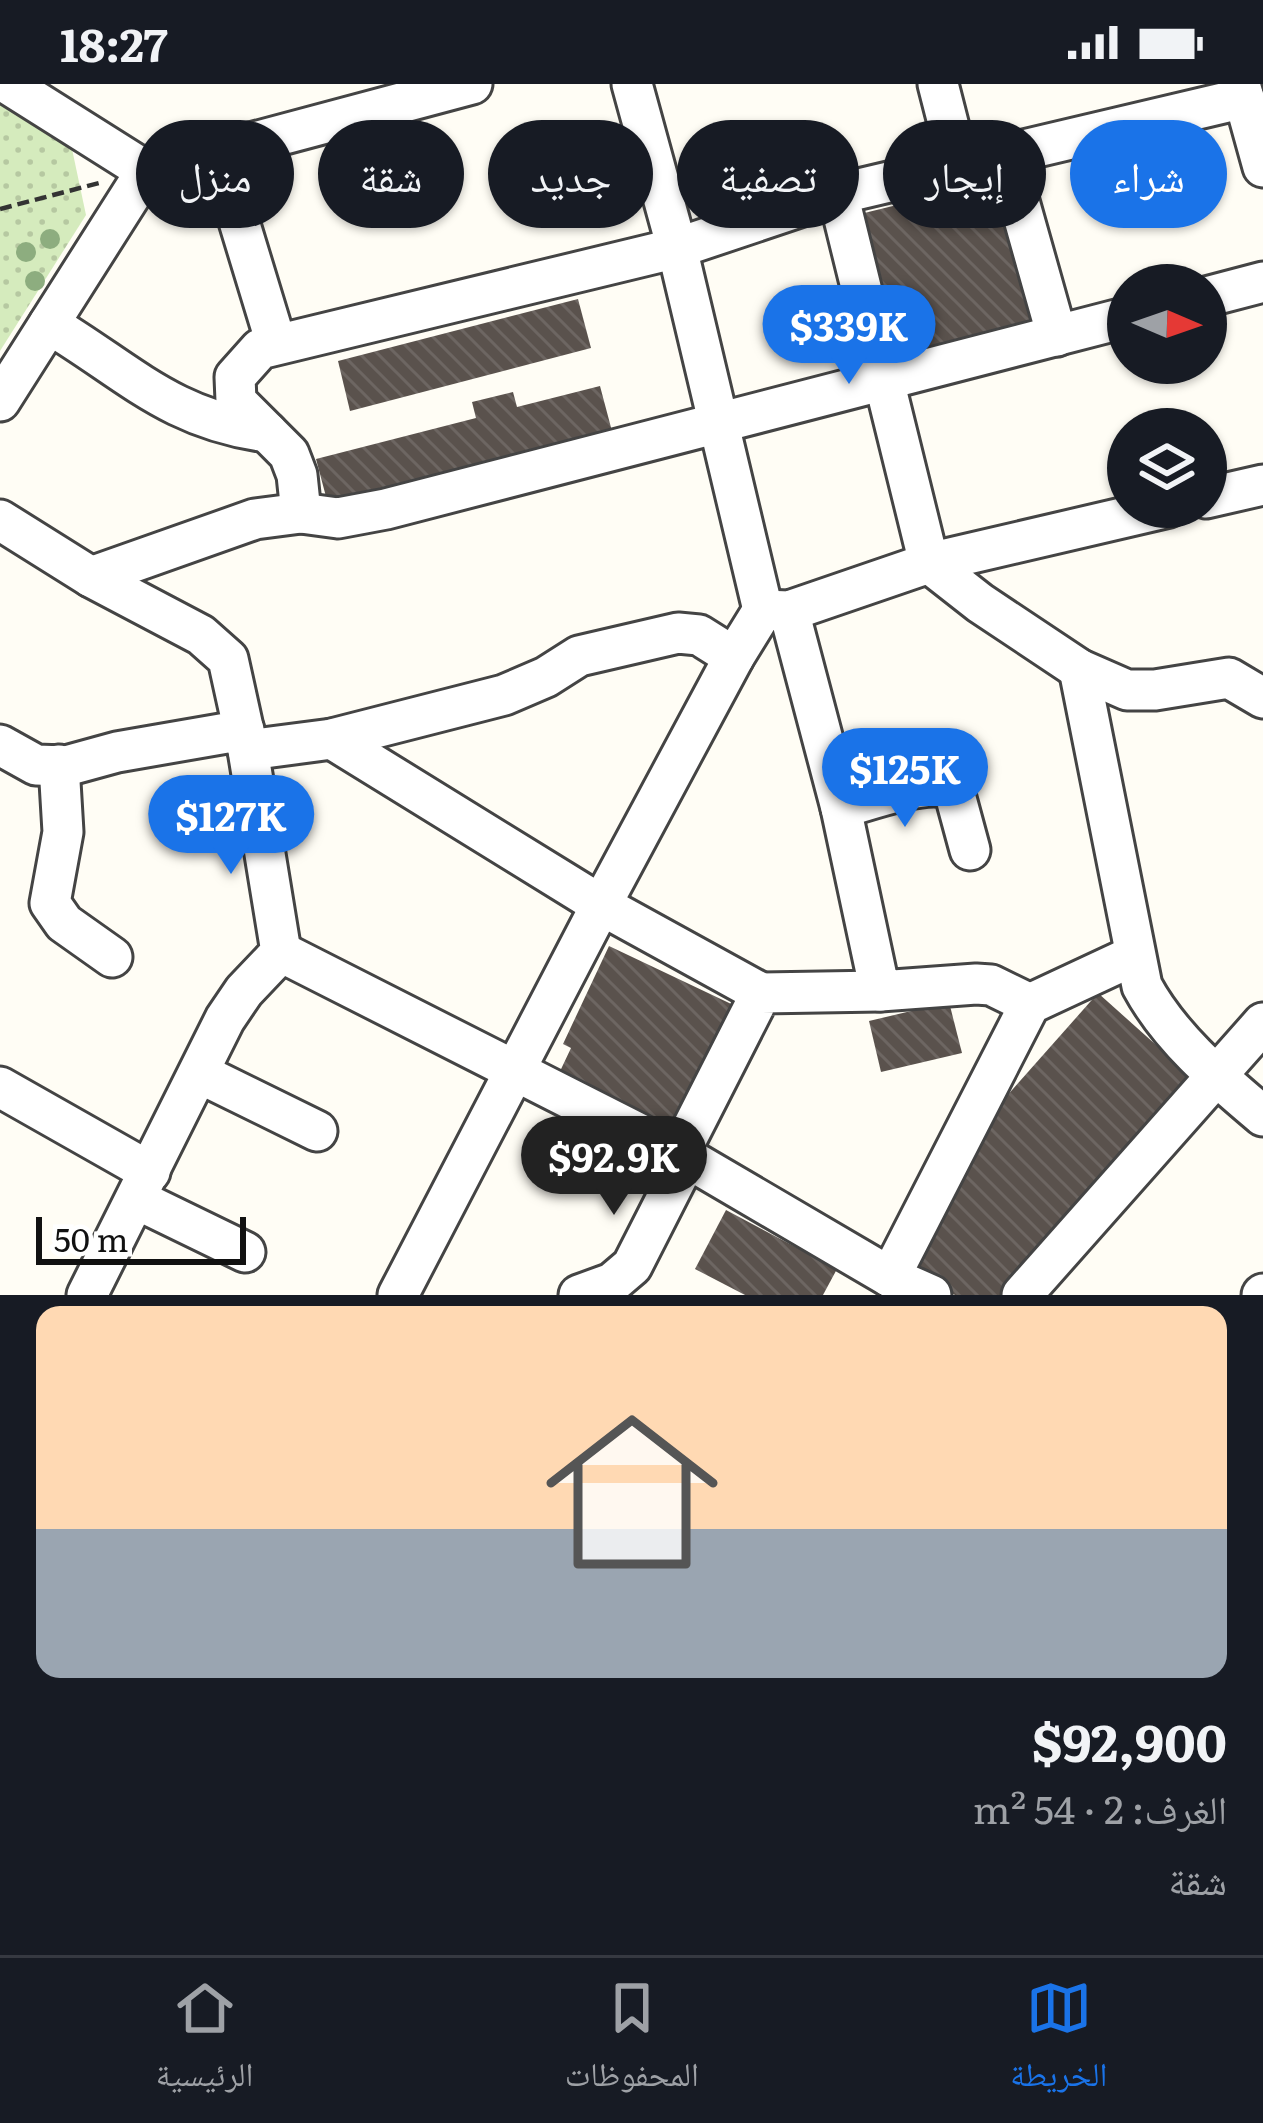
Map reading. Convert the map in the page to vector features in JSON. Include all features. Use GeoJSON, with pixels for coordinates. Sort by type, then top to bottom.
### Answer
{"type":"FeatureCollection","features":[{"type":"Feature","properties":{"kind":"street"},"geometry":{"type":"LineString","coordinates":[[8,84],[136,165]]}},
{"type":"Feature","properties":{"kind":"street"},"geometry":{"type":"LineString","coordinates":[[294,129],[472,84]]}},
{"type":"Feature","properties":{"kind":"street"},"geometry":{"type":"LineString","coordinates":[[632,84],[719,424],[841,808],[880,992]]}},
{"type":"Feature","properties":{"kind":"street"},"geometry":{"type":"LineString","coordinates":[[938,84],[947,120]]}},
{"type":"Feature","properties":{"kind":"street"},"geometry":{"type":"LineString","coordinates":[[1046,143],[1242,91],[1263,167]]}},
{"type":"Feature","properties":{"kind":"street"},"geometry":{"type":"LineString","coordinates":[[0,401],[136,187]]}},
{"type":"Feature","properties":{"kind":"street"},"geometry":{"type":"LineString","coordinates":[[241,228],[276,343]]}},
{"type":"Feature","properties":{"kind":"street"},"geometry":{"type":"LineString","coordinates":[[301,513],[297,475],[289,454],[240,409],[234,388],[235,377],[260,349],[677,248],[737,228]]}},
{"type":"Feature","properties":{"kind":"street"},"geometry":{"type":"LineString","coordinates":[[847,228],[929,563],[1079,669],[1138,692],[1229,678],[1263,698]]}},
{"type":"Feature","properties":{"kind":"street"},"geometry":{"type":"LineString","coordinates":[[1027,228],[1058,336]]}},
{"type":"Feature","properties":{"kind":"street"},"geometry":{"type":"LineString","coordinates":[[1227,291],[1263,282]]}},
{"type":"Feature","properties":{"kind":"street"},"geometry":{"type":"LineString","coordinates":[[91,577],[255,519],[301,513],[325,519],[386,509],[1107,323]]}},
{"type":"Feature","properties":{"kind":"street"},"geometry":{"type":"LineString","coordinates":[[49,324],[160,399],[223,426],[267,432]]}},
{"type":"Feature","properties":{"kind":"street"},"geometry":{"type":"LineString","coordinates":[[1227,493],[1263,485]]}},
{"type":"Feature","properties":{"kind":"street"},"geometry":{"type":"LineString","coordinates":[[0,520],[224,652],[246,740],[281,952]]}},
{"type":"Feature","properties":{"kind":"street"},"geometry":{"type":"LineString","coordinates":[[398,1295],[734,657],[776,610],[929,563],[1107,521]]}},
{"type":"Feature","properties":{"kind":"street"},"geometry":{"type":"LineString","coordinates":[[0,745],[36,765],[59,766],[246,740],[332,740],[503,695],[546,677],[579,656],[678,633],[699,635],[734,657]]}},
{"type":"Feature","properties":{"kind":"street"},"geometry":{"type":"LineString","coordinates":[[1079,669],[1142,986],[1157,1013],[1216,1076],[1263,1116]]}},
{"type":"Feature","properties":{"kind":"street"},"geometry":{"type":"LineString","coordinates":[[332,740],[601,905],[761,992],[880,992],[992,985],[1030,1004]]}},
{"type":"Feature","properties":{"kind":"street"},"geometry":{"type":"LineString","coordinates":[[59,766],[63,832],[50,903],[64,922],[112,957]]}},
{"type":"Feature","properties":{"kind":"street"},"geometry":{"type":"LineString","coordinates":[[841,808],[944,785],[953,791],[970,850]]}},
{"type":"Feature","properties":{"kind":"street"},"geometry":{"type":"LineString","coordinates":[[281,952],[683,1156],[931,1295]]}},
{"type":"Feature","properties":{"kind":"street"},"geometry":{"type":"LineString","coordinates":[[87,1295],[244,992],[281,952]]}},
{"type":"Feature","properties":{"kind":"street"},"geometry":{"type":"LineString","coordinates":[[890,1276],[1030,1004],[1135,955]]}},
{"type":"Feature","properties":{"kind":"street"},"geometry":{"type":"LineString","coordinates":[[579,1295],[621,1278],[632,1266],[761,992]]}},
{"type":"Feature","properties":{"kind":"street"},"geometry":{"type":"LineString","coordinates":[[1022,1295],[1263,1023]]}},
{"type":"Feature","properties":{"kind":"street"},"geometry":{"type":"LineString","coordinates":[[199,1072],[317,1131]]}},
{"type":"Feature","properties":{"kind":"street"},"geometry":{"type":"LineString","coordinates":[[0,1087],[245,1252]]}},
{"type":"Feature","properties":{"kind":"path"},"geometry":{"type":"LineString","coordinates":[[1,212],[136,174]]}},
{"type":"Feature","properties":{"kind":"green space"},"geometry":{"type":"Polygon","coordinates":[[[0,103],[72,149],[86,215],[0,351],[0,103]]]}},
{"type":"Feature","properties":{"kind":"building"},"geometry":{"type":"Polygon","coordinates":[[[883,208],[883,228],[1017,228],[1043,338],[902,374],[856,228],[859,214],[883,208]]]}},
{"type":"Feature","properties":{"kind":"building"},"geometry":{"type":"Polygon","coordinates":[[[578,299],[591,348],[350,411],[338,361],[578,299]]]}},
{"type":"Feature","properties":{"kind":"building"},"geometry":{"type":"Polygon","coordinates":[[[600,386],[613,435],[329,508],[316,459],[476,418],[472,402],[513,392],[517,407],[600,386]]]}},
{"type":"Feature","properties":{"kind":"building"},"geometry":{"type":"Polygon","coordinates":[[[609,946],[746,1011],[682,1145],[554,1084],[571,1048],[563,1044],[609,946]]]}},
{"type":"Feature","properties":{"kind":"building"},"geometry":{"type":"Polygon","coordinates":[[[1098,993],[1193,1078],[1005,1295],[955,1295],[900,1267],[959,1150],[1098,993]]]}},
{"type":"Feature","properties":{"kind":"building"},"geometry":{"type":"Polygon","coordinates":[[[949,1002],[962,1053],[881,1072],[869,1021],[949,1002]]]}},
{"type":"Feature","properties":{"kind":"building"},"geometry":{"type":"Polygon","coordinates":[[[726,1210],[837,1269],[823,1295],[745,1295],[695,1269],[726,1210]]]}}]}
